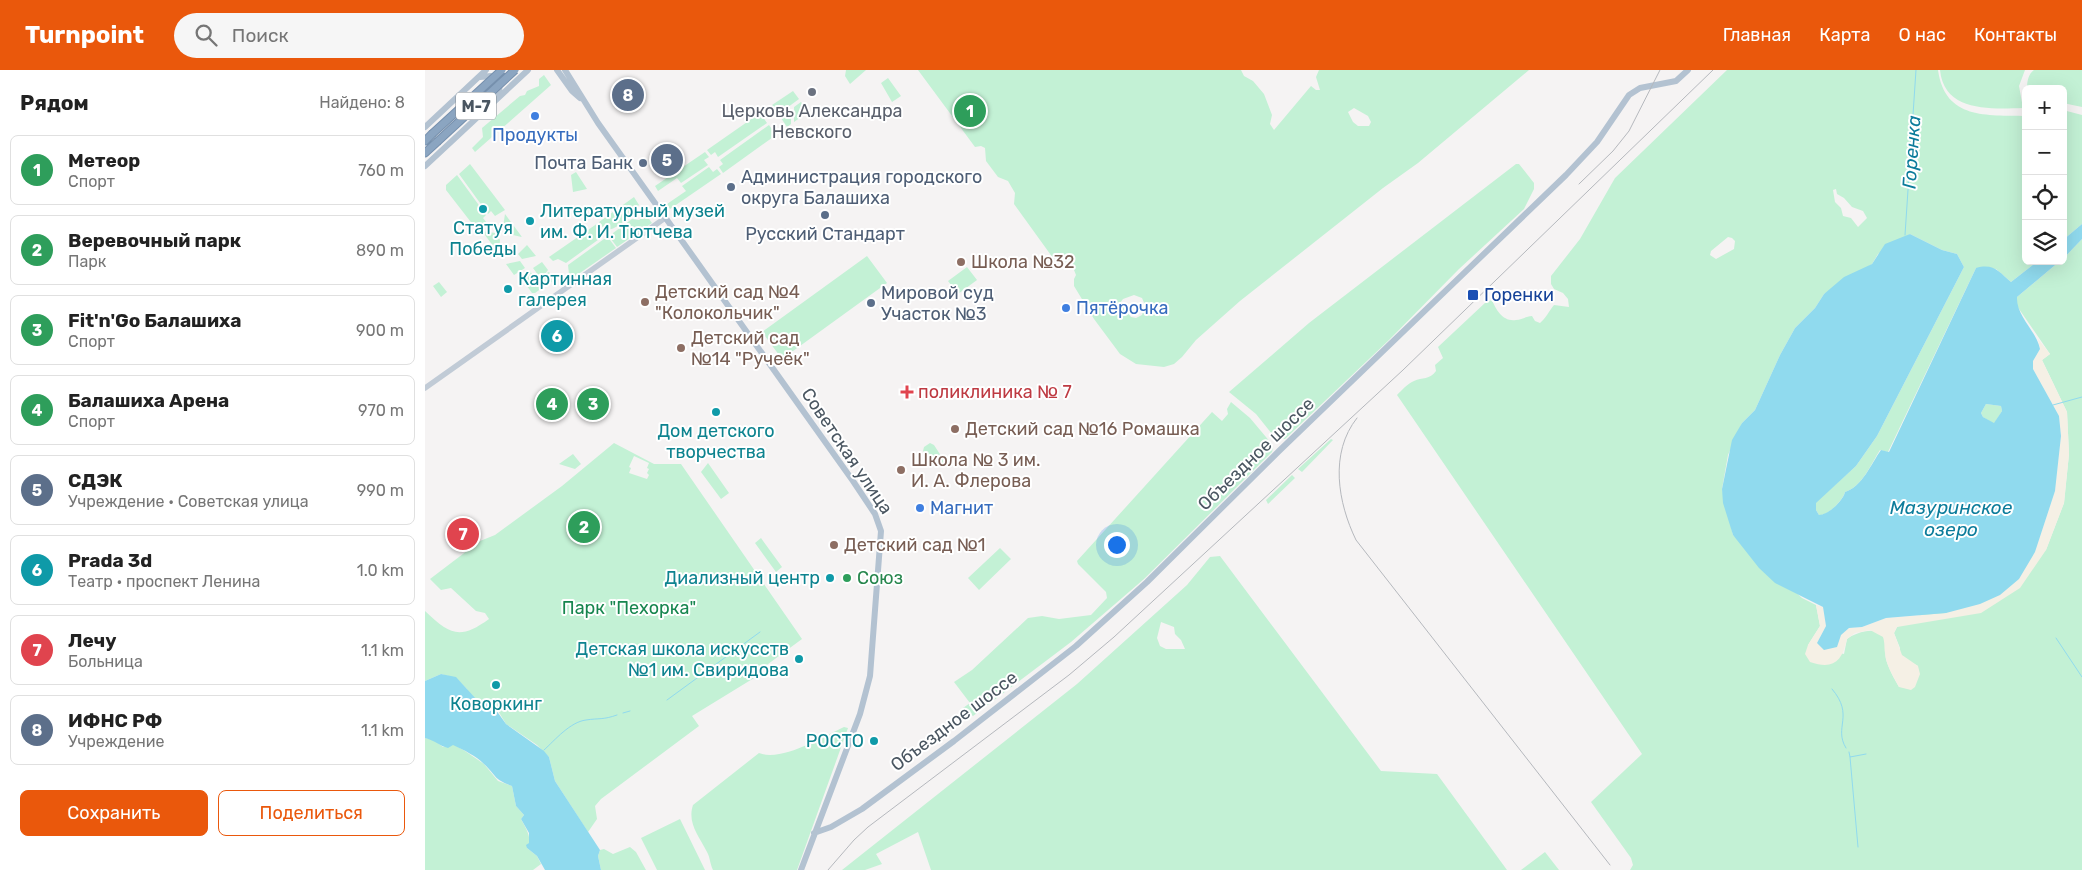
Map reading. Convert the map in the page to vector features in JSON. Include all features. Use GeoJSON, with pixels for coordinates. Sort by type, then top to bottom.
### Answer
{"type":"FeatureCollection","features":[{"type":"Feature","properties":{"kind":"highway","name":"М-7"},"geometry":{"type":"LineString","coordinates":[[425,141],[502,70]]}},
{"type":"Feature","properties":{"kind":"highway","name":"М-7"},"geometry":{"type":"LineString","coordinates":[[425,153],[515,70]]}},
{"type":"Feature","properties":{"kind":"main road"},"geometry":{"type":"LineString","coordinates":[[425,127],[486,70]]}},
{"type":"Feature","properties":{"kind":"main road"},"geometry":{"type":"LineString","coordinates":[[425,166],[528,70]]}},
{"type":"Feature","properties":{"kind":"main road","name":"Советская улица"},"geometry":{"type":"LineString","coordinates":[[557,70],[573,91],[583,100]]}},
{"type":"Feature","properties":{"kind":"main road","name":"Советская улица"},"geometry":{"type":"LineString","coordinates":[[565,70],[583,100],[665,218],[853,481],[879,521],[881,548],[870,676],[867,691],[801,870]]}},
{"type":"Feature","properties":{"kind":"main road","name":"Объездное шоссе"},"geometry":{"type":"LineString","coordinates":[[814,833],[838,824],[862,809],[954,741],[1076,646],[1147,582],[1279,451],[1559,182],[1597,142],[1629,95],[1640,88],[1676,81],[1688,70]]}},
{"type":"Feature","properties":{"kind":"main road"},"geometry":{"type":"LineString","coordinates":[[478,77],[487,75],[497,81],[499,91],[495,101]]}},
{"type":"Feature","properties":{"kind":"main road"},"geometry":{"type":"LineString","coordinates":[[425,388],[665,218]]}},
{"type":"Feature","properties":{"kind":"green space"},"geometry":{"type":"Polygon","coordinates":[[[846,70],[866,70],[850,84],[845,76],[846,70]]]}},
{"type":"Feature","properties":{"kind":"green space"},"geometry":{"type":"Polygon","coordinates":[[[918,70],[1241,70],[1244,76],[1253,81],[1264,94],[1272,115],[1270,124],[1274,130],[1311,86],[1316,90],[1320,90],[1316,77],[1319,70],[1529,70],[1418,163],[1383,188],[1240,301],[1196,340],[1174,364],[1164,367],[1136,364],[1120,354],[1094,319],[1074,286],[1076,275],[1072,265],[1067,261],[1063,262],[1053,258],[1014,204],[1015,193],[1008,181],[998,177],[986,161],[985,148],[981,146],[975,147],[918,70]],[[1354,108],[1348,112],[1353,122],[1358,126],[1369,126],[1371,122],[1368,116],[1354,108]],[[1134,295],[1123,299],[1120,303],[1131,317],[1136,318],[1142,315],[1145,305],[1142,298],[1134,295]]]}},
{"type":"Feature","properties":{"kind":"green space"},"geometry":{"type":"Polygon","coordinates":[[[1727,70],[1938,70],[1942,86],[1949,98],[1959,106],[1983,114],[2022,116],[2022,265],[2033,265],[2011,282],[1996,269],[1976,268],[1888,452],[1880,450],[1861,480],[1845,492],[1831,510],[1823,515],[1819,515],[1815,503],[1856,466],[1877,436],[1964,267],[1957,254],[1942,250],[1910,234],[1878,254],[1872,264],[1824,294],[1815,308],[1795,328],[1780,355],[1755,410],[1742,423],[1728,455],[1722,489],[1733,535],[1802,598],[1816,605],[1820,626],[1808,645],[1844,654],[1847,639],[1851,636],[1869,631],[1880,633],[1885,643],[1887,662],[1899,687],[1918,666],[1910,662],[1900,680],[1900,648],[1894,633],[1897,627],[2046,550],[2064,503],[2069,454],[2067,412],[2042,360],[2050,354],[2017,306],[2017,297],[2055,265],[2067,265],[2067,255],[2082,239],[2082,870],[1630,870],[1633,865],[1631,858],[1591,802],[1642,754],[1397,395],[1411,382],[1434,374],[1436,371],[1435,365],[1443,358],[1438,347],[1486,302],[1492,300],[1498,311],[1507,319],[1518,320],[1532,316],[1535,321],[1540,323],[1554,305],[1569,307],[1568,299],[1563,293],[1554,289],[1551,284],[1551,276],[1580,239],[1615,178],[1727,70]],[[1836,189],[1833,190],[1835,202],[1841,208],[1843,216],[1851,218],[1858,227],[1867,218],[1863,211],[1852,207],[1844,198],[1837,194],[1836,189]],[[1728,237],[1711,251],[1710,255],[1716,259],[1734,249],[1735,241],[1728,237]]]}},
{"type":"Feature","properties":{"kind":"green space"},"geometry":{"type":"Polygon","coordinates":[[[1940,70],[2025,70],[2019,86],[2022,108],[1971,105],[1959,101],[1950,94],[1943,84],[1940,70]]]}},
{"type":"Feature","properties":{"kind":"green space"},"geometry":{"type":"Polygon","coordinates":[[[2034,70],[2082,70],[2082,107],[2067,104],[2067,85],[2028,85],[2029,76],[2034,70]]]}},
{"type":"Feature","properties":{"kind":"green space"},"geometry":{"type":"Polygon","coordinates":[[[544,75],[551,85],[475,152],[472,148],[483,137],[482,128],[520,96],[539,86],[539,79],[544,75]]]}},
{"type":"Feature","properties":{"kind":"green space"},"geometry":{"type":"Polygon","coordinates":[[[888,78],[901,96],[892,102],[881,83],[888,78]]]}},
{"type":"Feature","properties":{"kind":"green space"},"geometry":{"type":"Polygon","coordinates":[[[793,91],[799,99],[780,113],[777,113],[772,105],[793,91]]]}},
{"type":"Feature","properties":{"kind":"green space"},"geometry":{"type":"Polygon","coordinates":[[[801,102],[808,112],[794,122],[794,107],[801,102]]]}},
{"type":"Feature","properties":{"kind":"green space"},"geometry":{"type":"Polygon","coordinates":[[[791,109],[791,124],[787,127],[781,118],[791,109]]]}},
{"type":"Feature","properties":{"kind":"green space"},"geometry":{"type":"Polygon","coordinates":[[[2067,111],[2082,115],[2082,224],[2067,237],[2067,111]]]}},
{"type":"Feature","properties":{"kind":"green space"},"geometry":{"type":"Polygon","coordinates":[[[760,113],[767,123],[718,157],[715,152],[711,155],[707,150],[760,113]]]}},
{"type":"Feature","properties":{"kind":"green space"},"geometry":{"type":"Polygon","coordinates":[[[769,125],[776,135],[723,173],[719,167],[723,164],[720,160],[769,125]]]}},
{"type":"Feature","properties":{"kind":"green space"},"geometry":{"type":"Polygon","coordinates":[[[705,152],[709,157],[704,160],[708,165],[681,183],[677,178],[658,191],[655,186],[705,152]]]}},
{"type":"Feature","properties":{"kind":"green space"},"geometry":{"type":"Polygon","coordinates":[[[470,164],[505,210],[495,216],[491,211],[488,214],[459,174],[470,164]]]}},
{"type":"Feature","properties":{"kind":"green space"},"geometry":{"type":"Polygon","coordinates":[[[1516,164],[1519,164],[1534,183],[1534,189],[1524,209],[1459,269],[1389,340],[1285,439],[1276,439],[1256,414],[1229,392],[1309,323],[1516,164]]]}},
{"type":"Feature","properties":{"kind":"green space"},"geometry":{"type":"Polygon","coordinates":[[[709,167],[713,172],[717,169],[721,174],[670,209],[667,204],[686,191],[682,186],[709,167]]]}},
{"type":"Feature","properties":{"kind":"green space"},"geometry":{"type":"Polygon","coordinates":[[[576,172],[587,189],[573,192],[571,175],[576,172]]]}},
{"type":"Feature","properties":{"kind":"green space"},"geometry":{"type":"Polygon","coordinates":[[[457,175],[486,215],[483,218],[487,223],[477,230],[446,190],[446,185],[457,175]]]}},
{"type":"Feature","properties":{"kind":"green space"},"geometry":{"type":"Polygon","coordinates":[[[634,197],[639,205],[616,227],[605,230],[599,222],[634,197]]]}},
{"type":"Feature","properties":{"kind":"green space"},"geometry":{"type":"Polygon","coordinates":[[[505,214],[522,237],[508,234],[503,227],[505,214]]]}},
{"type":"Feature","properties":{"kind":"green space"},"geometry":{"type":"Polygon","coordinates":[[[646,215],[652,223],[617,247],[611,239],[613,233],[632,219],[639,220],[646,215]]]}},
{"type":"Feature","properties":{"kind":"green space"},"geometry":{"type":"Polygon","coordinates":[[[598,223],[604,231],[602,237],[566,263],[558,259],[553,261],[549,257],[598,223]]]}},
{"type":"Feature","properties":{"kind":"green space"},"geometry":{"type":"Polygon","coordinates":[[[482,231],[495,233],[500,240],[499,254],[482,231]]]}},
{"type":"Feature","properties":{"kind":"green space"},"geometry":{"type":"Polygon","coordinates":[[[604,239],[610,240],[616,248],[567,282],[565,278],[569,274],[568,265],[604,239]]]}},
{"type":"Feature","properties":{"kind":"green space"},"geometry":{"type":"Polygon","coordinates":[[[527,245],[536,256],[522,259],[518,254],[527,245]]]}},
{"type":"Feature","properties":{"kind":"green space"},"geometry":{"type":"Polygon","coordinates":[[[867,256],[887,283],[782,359],[762,332],[867,256]]]}},
{"type":"Feature","properties":{"kind":"green space"},"geometry":{"type":"Polygon","coordinates":[[[520,261],[525,268],[514,275],[506,264],[520,261]]]}},
{"type":"Feature","properties":{"kind":"green space"},"geometry":{"type":"Polygon","coordinates":[[[542,262],[548,270],[545,274],[549,272],[553,278],[553,281],[546,286],[533,268],[542,262]]]}},
{"type":"Feature","properties":{"kind":"green space"},"geometry":{"type":"Polygon","coordinates":[[[967,267],[977,280],[958,294],[948,281],[967,267]]]}},
{"type":"Feature","properties":{"kind":"green space"},"geometry":{"type":"Polygon","coordinates":[[[530,271],[542,288],[535,293],[532,293],[527,286],[530,283],[526,285],[521,277],[530,271]]]}},
{"type":"Feature","properties":{"kind":"green space"},"geometry":{"type":"Polygon","coordinates":[[[439,282],[447,292],[441,297],[433,286],[439,282]]]}},
{"type":"Feature","properties":{"kind":"green space"},"geometry":{"type":"Polygon","coordinates":[[[1231,402],[1250,418],[1271,443],[1272,452],[1144,579],[1071,642],[973,716],[963,708],[970,703],[954,682],[972,670],[1028,618],[1042,616],[1059,619],[1091,615],[1107,598],[1106,592],[1077,561],[1212,412],[1222,421],[1228,414],[1227,409],[1231,402]]]}},
{"type":"Feature","properties":{"kind":"green space"},"geometry":{"type":"Polygon","coordinates":[[[1986,404],[2001,406],[2002,411],[1994,424],[1983,417],[1981,413],[1986,404]]]}},
{"type":"Feature","properties":{"kind":"green space"},"geometry":{"type":"Polygon","coordinates":[[[1331,439],[1333,440],[1302,472],[1298,469],[1331,439]]]}},
{"type":"Feature","properties":{"kind":"green space","name":"Парк \"Пехорка\""},"geometry":{"type":"Polygon","coordinates":[[[614,443],[654,464],[681,464],[802,639],[756,673],[754,678],[692,716],[699,726],[601,799],[595,806],[597,819],[588,832],[555,781],[549,757],[537,745],[506,724],[497,709],[484,701],[477,700],[456,678],[441,674],[425,681],[425,611],[441,625],[455,632],[470,630],[489,619],[485,613],[476,611],[451,588],[441,590],[430,579],[480,541],[495,535],[562,486],[614,443]],[[634,456],[629,467],[631,468],[629,473],[647,479],[649,463],[634,456]]]}},
{"type":"Feature","properties":{"kind":"green space"},"geometry":{"type":"Polygon","coordinates":[[[930,443],[934,445],[943,459],[943,463],[937,466],[932,465],[923,451],[924,447],[930,443]]]}},
{"type":"Feature","properties":{"kind":"green space"},"geometry":{"type":"Polygon","coordinates":[[[573,454],[581,464],[575,469],[559,464],[573,454]]]}},
{"type":"Feature","properties":{"kind":"green space"},"geometry":{"type":"Polygon","coordinates":[[[708,463],[729,493],[721,499],[701,472],[708,463]]]}},
{"type":"Feature","properties":{"kind":"green space"},"geometry":{"type":"Polygon","coordinates":[[[1292,475],[1295,478],[1268,504],[1266,500],[1292,475]]]}},
{"type":"Feature","properties":{"kind":"green space"},"geometry":{"type":"Polygon","coordinates":[[[761,538],[782,567],[776,572],[755,543],[761,538]]]}},
{"type":"Feature","properties":{"kind":"green space"},"geometry":{"type":"Polygon","coordinates":[[[1000,548],[1011,559],[979,590],[968,578],[1000,548]]]}},
{"type":"Feature","properties":{"kind":"green space"},"geometry":{"type":"Polygon","coordinates":[[[1220,556],[1381,771],[1437,774],[1507,870],[931,870],[918,832],[876,854],[882,864],[865,870],[842,870],[1077,684],[1187,585],[1210,557],[1220,556]],[[1161,622],[1157,638],[1160,646],[1166,649],[1185,649],[1181,640],[1175,634],[1174,627],[1161,622]]]}},
{"type":"Feature","properties":{"kind":"green space"},"geometry":{"type":"Polygon","coordinates":[[[844,727],[848,728],[797,870],[713,870],[708,854],[693,824],[693,805],[759,753],[768,755],[790,751],[814,742],[844,727]]]}},
{"type":"Feature","properties":{"kind":"green space"},"geometry":{"type":"Polygon","coordinates":[[[425,738],[434,740],[443,747],[453,744],[484,764],[498,781],[512,786],[516,806],[524,815],[521,819],[529,837],[527,848],[537,856],[541,864],[533,870],[425,870],[425,738]]]}},
{"type":"Feature","properties":{"kind":"green space"},"geometry":{"type":"Polygon","coordinates":[[[680,819],[705,870],[657,870],[641,838],[680,819]]]}},
{"type":"Feature","properties":{"kind":"green space"},"geometry":{"type":"Polygon","coordinates":[[[630,847],[636,852],[646,870],[601,870],[598,856],[600,850],[604,849],[613,854],[630,847]]]}},
{"type":"Feature","properties":{"kind":"green space"},"geometry":{"type":"Polygon","coordinates":[[[1545,852],[1559,870],[1521,870],[1545,852]]]}},
{"type":"Feature","properties":{"kind":"sand"},"geometry":{"type":"Polygon","coordinates":[[[2038,339],[2050,354],[2042,360],[2067,412],[2069,454],[2064,503],[2046,550],[2020,588],[1981,613],[1897,627],[1894,633],[1902,655],[1918,666],[1920,674],[1915,687],[1911,690],[1899,687],[1887,662],[1883,637],[1870,630],[1855,633],[1847,639],[1842,653],[1835,662],[1825,665],[1810,662],[1805,654],[1808,645],[1820,626],[1816,605],[1823,607],[1826,626],[1817,643],[1840,635],[1849,628],[1862,627],[1886,618],[1946,613],[2035,552],[2055,491],[2061,436],[2059,416],[2033,369],[2033,361],[2040,349],[2038,339]]]}},
{"type":"Feature","properties":{"kind":"water"},"geometry":{"type":"Polygon","coordinates":[[[2082,224],[2082,239],[2067,255],[2067,237],[2082,224]]]}},
{"type":"Feature","properties":{"kind":"water","name":"Мазуринское озеро"},"geometry":{"type":"Polygon","coordinates":[[[1910,234],[1942,250],[1957,254],[1964,267],[1877,436],[1856,466],[1816,503],[1816,510],[1819,515],[1835,507],[1845,492],[1861,480],[1881,450],[1889,452],[1976,268],[1982,267],[1996,269],[2011,282],[2033,265],[2055,265],[2017,297],[2023,317],[2035,336],[2040,349],[2033,361],[2033,369],[2059,416],[2061,436],[2055,491],[2035,552],[2019,579],[2000,595],[1980,604],[1946,613],[1886,618],[1862,627],[1849,628],[1841,635],[1837,647],[1824,650],[1817,643],[1826,626],[1823,607],[1775,583],[1759,568],[1733,535],[1723,503],[1722,489],[1732,440],[1742,423],[1755,410],[1780,355],[1795,328],[1815,308],[1824,294],[1844,277],[1872,264],[1885,244],[1910,234]],[[1986,404],[1981,413],[1983,417],[1994,423],[2002,411],[2001,406],[1986,404]]]}},
{"type":"Feature","properties":{"kind":"water"},"geometry":{"type":"Polygon","coordinates":[[[441,674],[456,677],[477,700],[491,703],[506,724],[544,751],[549,757],[555,781],[600,850],[598,856],[601,870],[545,870],[537,856],[527,848],[529,833],[521,819],[524,815],[516,806],[512,786],[498,779],[481,761],[466,751],[453,745],[448,748],[425,738],[425,681],[441,674]]]}},
{"type":"Feature","properties":{"kind":"waterway","name":"Горенка"},"geometry":{"type":"LineString","coordinates":[[1905,235],[1916,70]]}},
{"type":"Feature","properties":{"kind":"waterway"},"geometry":{"type":"LineString","coordinates":[[2053,405],[2082,397]]}},
{"type":"Feature","properties":{"kind":"waterway"},"geometry":{"type":"LineString","coordinates":[[667,700],[760,632]]}},
{"type":"Feature","properties":{"kind":"waterway"},"geometry":{"type":"LineString","coordinates":[[2056,638],[2082,677]]}},
{"type":"Feature","properties":{"kind":"waterway"},"geometry":{"type":"LineString","coordinates":[[1832,689],[1839,698],[1842,707],[1842,734],[1846,748]]}},
{"type":"Feature","properties":{"kind":"waterway"},"geometry":{"type":"LineString","coordinates":[[623,713],[630,711]]}},
{"type":"Feature","properties":{"kind":"waterway"},"geometry":{"type":"LineString","coordinates":[[544,750],[563,732],[580,721],[617,715]]}},
{"type":"Feature","properties":{"kind":"waterway"},"geometry":{"type":"LineString","coordinates":[[1849,752],[1850,757],[1866,754]]}},
{"type":"Feature","properties":{"kind":"waterway"},"geometry":{"type":"LineString","coordinates":[[1850,757],[1858,847]]}},
{"type":"Feature","properties":{"kind":"railway"},"geometry":{"type":"LineString","coordinates":[[1579,184],[1613,151],[1629,131],[1660,70]]}},
{"type":"Feature","properties":{"kind":"railway"},"geometry":{"type":"LineString","coordinates":[[828,870],[868,827],[1069,675],[1114,637],[1403,370],[1713,70]]}},
{"type":"Feature","properties":{"kind":"railway"},"geometry":{"type":"LineString","coordinates":[[1357,418],[1348,432],[1343,447],[1339,478],[1345,510],[1356,540],[1610,865]]}},
{"type":"Feature","properties":{"kind":"place","name":"Церковь Александра Невского"},"geometry":{"type":"Point","coordinates":[812,92]}},
{"type":"Feature","properties":{"kind":"place","name":"ИФНС РФ"},"geometry":{"type":"Point","coordinates":[628,95]}},
{"type":"Feature","properties":{"kind":"place","name":"Метеор"},"geometry":{"type":"Point","coordinates":[970,111]}},
{"type":"Feature","properties":{"kind":"place","name":"Продукты"},"geometry":{"type":"Point","coordinates":[535,116]}},
{"type":"Feature","properties":{"kind":"place","name":"СДЭК"},"geometry":{"type":"Point","coordinates":[667,160]}},
{"type":"Feature","properties":{"kind":"place","name":"Почта Банк"},"geometry":{"type":"Point","coordinates":[643,163]}},
{"type":"Feature","properties":{"kind":"place","name":"Администрация городского округа Балашиха"},"geometry":{"type":"Point","coordinates":[731,187]}},
{"type":"Feature","properties":{"kind":"place","name":"Статуя Победы"},"geometry":{"type":"Point","coordinates":[483,209]}},
{"type":"Feature","properties":{"kind":"place","name":"Русский Стандарт"},"geometry":{"type":"Point","coordinates":[825,215]}},
{"type":"Feature","properties":{"kind":"place","name":"Литературный музей им. Ф. И. Тютчева"},"geometry":{"type":"Point","coordinates":[530,221]}},
{"type":"Feature","properties":{"kind":"place","name":"Школа №32"},"geometry":{"type":"Point","coordinates":[961,262]}},
{"type":"Feature","properties":{"kind":"place","name":"Картинная галерея"},"geometry":{"type":"Point","coordinates":[508,289]}},
{"type":"Feature","properties":{"kind":"place","name":"Горенки"},"geometry":{"type":"Point","coordinates":[1473,295]}},
{"type":"Feature","properties":{"kind":"place","name":"Детский сад №4 \"Колокольчик\""},"geometry":{"type":"Point","coordinates":[645,302]}},
{"type":"Feature","properties":{"kind":"place","name":"Мировой суд Участок №3"},"geometry":{"type":"Point","coordinates":[871,303]}},
{"type":"Feature","properties":{"kind":"place","name":"Пятёрочка"},"geometry":{"type":"Point","coordinates":[1066,308]}},
{"type":"Feature","properties":{"kind":"place","name":"Prada 3d"},"geometry":{"type":"Point","coordinates":[557,336]}},
{"type":"Feature","properties":{"kind":"place","name":"Детский сад №14 \"Ручеёк\""},"geometry":{"type":"Point","coordinates":[681,348]}},
{"type":"Feature","properties":{"kind":"place","name":"поликлиника № 7"},"geometry":{"type":"Point","coordinates":[907,392]}},
{"type":"Feature","properties":{"kind":"place","name":"Балашиха Арена"},"geometry":{"type":"Point","coordinates":[552,404]}},
{"type":"Feature","properties":{"kind":"place","name":"Fit'n'Go Балашиха"},"geometry":{"type":"Point","coordinates":[593,404]}},
{"type":"Feature","properties":{"kind":"place","name":"Дом детского творчества"},"geometry":{"type":"Point","coordinates":[716,412]}},
{"type":"Feature","properties":{"kind":"place","name":"Детский сад №16 Ромашка"},"geometry":{"type":"Point","coordinates":[955,429]}},
{"type":"Feature","properties":{"kind":"place","name":"Школа № 3 им. И. А. Флерова"},"geometry":{"type":"Point","coordinates":[901,470]}},
{"type":"Feature","properties":{"kind":"place","name":"Магнит"},"geometry":{"type":"Point","coordinates":[920,508]}},
{"type":"Feature","properties":{"kind":"place","name":"Веревочный парк"},"geometry":{"type":"Point","coordinates":[584,527]}},
{"type":"Feature","properties":{"kind":"place","name":"Лечу"},"geometry":{"type":"Point","coordinates":[463,534]}},
{"type":"Feature","properties":{"kind":"place","name":"Детский сад №1"},"geometry":{"type":"Point","coordinates":[834,545]}},
{"type":"Feature","properties":{"kind":"place","name":"Диализный центр"},"geometry":{"type":"Point","coordinates":[830,578]}},
{"type":"Feature","properties":{"kind":"place","name":"Союз"},"geometry":{"type":"Point","coordinates":[847,578]}},
{"type":"Feature","properties":{"kind":"place","name":"Детская школа искусств №1 им. Свиридова"},"geometry":{"type":"Point","coordinates":[799,659]}},
{"type":"Feature","properties":{"kind":"place","name":"Коворкинг"},"geometry":{"type":"Point","coordinates":[496,685]}},
{"type":"Feature","properties":{"kind":"place","name":"РОСТО"},"geometry":{"type":"Point","coordinates":[874,741]}}]}
